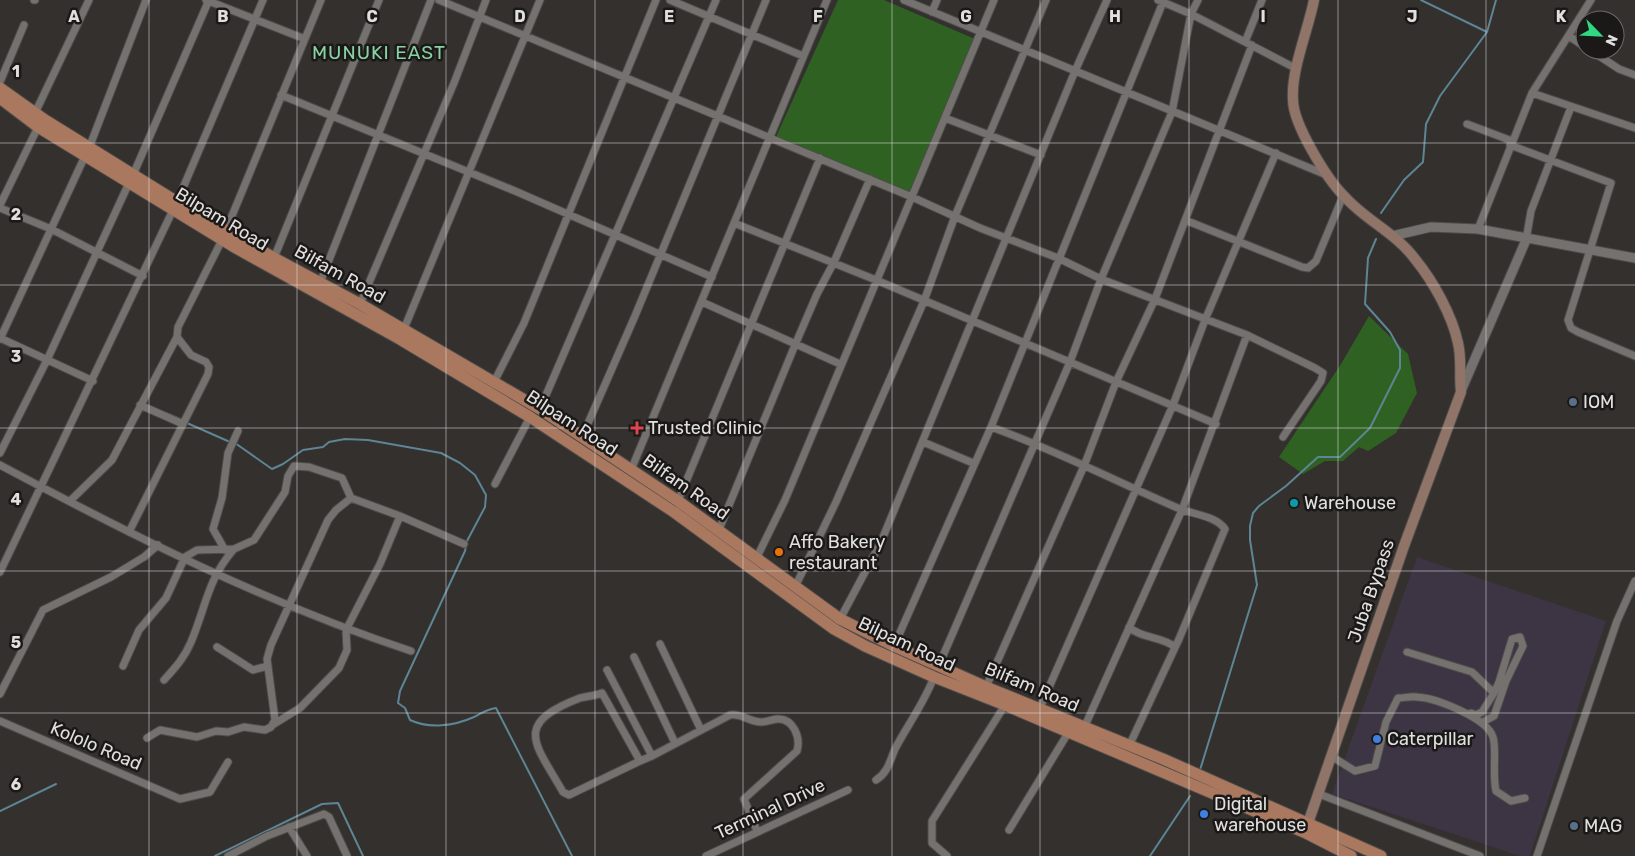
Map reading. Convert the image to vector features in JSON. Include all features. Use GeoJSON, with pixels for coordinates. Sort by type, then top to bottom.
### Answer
{"type":"FeatureCollection","features":[{"type":"Feature","properties":{"kind":"main road","name":"Juba Bypass"},"geometry":{"type":"LineString","coordinates":[[1306,833],[1404,546],[1461,392],[1458,342],[1451,322],[1416,259],[1392,236],[1343,196],[1316,157],[1294,114],[1293,86],[1314,0]]}},
{"type":"Feature","properties":{"kind":"main road"},"geometry":{"type":"LineString","coordinates":[[0,88],[87,152]]}},
{"type":"Feature","properties":{"kind":"main road","name":"Bilpam Road"},"geometry":{"type":"LineString","coordinates":[[0,98],[38,127],[87,152],[398,338],[491,387],[530,417],[674,512],[837,624],[865,646],[934,677],[1005,705],[1306,833],[1351,856]]}},
{"type":"Feature","properties":{"kind":"main road","name":"Bilfam Road"},"geometry":{"type":"LineString","coordinates":[[224,235],[274,258],[360,304],[404,329],[491,387],[540,409],[678,501],[795,587],[837,624],[939,665],[1039,710],[1209,779],[1381,856]]}},
{"type":"Feature","properties":{"kind":"street"},"geometry":{"type":"LineString","coordinates":[[35,113],[89,0]]}},
{"type":"Feature","properties":{"kind":"street"},"geometry":{"type":"LineString","coordinates":[[93,381],[0,338],[87,152],[146,0]]}},
{"type":"Feature","properties":{"kind":"street"},"geometry":{"type":"LineString","coordinates":[[0,453],[47,360],[131,179],[208,0],[305,39]]}},
{"type":"Feature","properties":{"kind":"street"},"geometry":{"type":"LineString","coordinates":[[0,572],[143,276],[263,0]]}},
{"type":"Feature","properties":{"kind":"street"},"geometry":{"type":"LineString","coordinates":[[70,501],[112,460],[177,337],[178,327],[224,235],[321,0]]}},
{"type":"Feature","properties":{"kind":"street"},"geometry":{"type":"LineString","coordinates":[[274,258],[380,0]]}},
{"type":"Feature","properties":{"kind":"street"},"geometry":{"type":"LineString","coordinates":[[320,283],[431,0]]}},
{"type":"Feature","properties":{"kind":"street"},"geometry":{"type":"LineString","coordinates":[[439,0],[912,196],[955,216],[1058,258],[1102,279],[1247,335],[1323,373],[1321,382],[1283,437]]}},
{"type":"Feature","properties":{"kind":"street"},"geometry":{"type":"LineString","coordinates":[[360,304],[454,83],[486,0]]}},
{"type":"Feature","properties":{"kind":"street"},"geometry":{"type":"LineString","coordinates":[[404,329],[540,0]]}},
{"type":"Feature","properties":{"kind":"street"},"geometry":{"type":"LineString","coordinates":[[491,387],[524,323],[656,0]]}},
{"type":"Feature","properties":{"kind":"street"},"geometry":{"type":"LineString","coordinates":[[670,0],[804,56]]}},
{"type":"Feature","properties":{"kind":"street"},"geometry":{"type":"LineString","coordinates":[[540,409],[716,0]]}},
{"type":"Feature","properties":{"kind":"street"},"geometry":{"type":"LineString","coordinates":[[582,437],[660,256],[766,0]]}},
{"type":"Feature","properties":{"kind":"street"},"geometry":{"type":"LineString","coordinates":[[632,470],[827,0]]}},
{"type":"Feature","properties":{"kind":"street"},"geometry":{"type":"LineString","coordinates":[[904,0],[1218,132],[1276,153],[1330,176]]}},
{"type":"Feature","properties":{"kind":"street"},"geometry":{"type":"LineString","coordinates":[[932,12],[938,0]]}},
{"type":"Feature","properties":{"kind":"street"},"geometry":{"type":"LineString","coordinates":[[756,558],[785,500],[840,364],[994,0]]}},
{"type":"Feature","properties":{"kind":"street"},"geometry":{"type":"LineString","coordinates":[[795,587],[836,502],[924,301],[955,216],[1046,0]]}},
{"type":"Feature","properties":{"kind":"street"},"geometry":{"type":"LineString","coordinates":[[837,624],[880,542],[1075,71],[1107,0]]}},
{"type":"Feature","properties":{"kind":"street"},"geometry":{"type":"LineString","coordinates":[[939,665],[1070,362],[1102,279],[1172,112],[1191,14],[1198,0]]}},
{"type":"Feature","properties":{"kind":"street"},"geometry":{"type":"LineString","coordinates":[[986,687],[1084,466],[1116,382],[1154,299],[1218,132],[1262,0]]}},
{"type":"Feature","properties":{"kind":"street"},"geometry":{"type":"LineString","coordinates":[[1478,229],[1532,92],[1591,0]]}},
{"type":"Feature","properties":{"kind":"street"},"geometry":{"type":"LineString","coordinates":[[894,646],[973,463],[991,426],[1161,1],[1191,14],[1297,69]]}},
{"type":"Feature","properties":{"kind":"street"},"geometry":{"type":"LineString","coordinates":[[0,82],[24,25]]}},
{"type":"Feature","properties":{"kind":"street"},"geometry":{"type":"LineString","coordinates":[[1569,36],[1575,40]]}},
{"type":"Feature","properties":{"kind":"street"},"geometry":{"type":"LineString","coordinates":[[1605,60],[1619,69],[1635,75]]}},
{"type":"Feature","properties":{"kind":"street"},"geometry":{"type":"LineString","coordinates":[[1532,92],[1635,128]]}},
{"type":"Feature","properties":{"kind":"street"},"geometry":{"type":"LineString","coordinates":[[282,95],[712,277]]}},
{"type":"Feature","properties":{"kind":"street"},"geometry":{"type":"LineString","coordinates":[[1461,392],[1526,240],[1531,211],[1571,107]]}},
{"type":"Feature","properties":{"kind":"street"},"geometry":{"type":"LineString","coordinates":[[945,118],[1041,155]]}},
{"type":"Feature","properties":{"kind":"street"},"geometry":{"type":"LineString","coordinates":[[1467,124],[1551,161],[1611,183],[1568,320],[1571,328],[1635,356]]}},
{"type":"Feature","properties":{"kind":"street"},"geometry":{"type":"LineString","coordinates":[[38,127],[0,206],[51,229],[143,276]]}},
{"type":"Feature","properties":{"kind":"street"},"geometry":{"type":"LineString","coordinates":[[1039,710],[1173,405],[1205,320],[1276,153]]}},
{"type":"Feature","properties":{"kind":"street"},"geometry":{"type":"LineString","coordinates":[[678,501],[820,158]]}},
{"type":"Feature","properties":{"kind":"street"},"geometry":{"type":"LineString","coordinates":[[718,532],[795,345],[870,179]]}},
{"type":"Feature","properties":{"kind":"street"},"geometry":{"type":"LineString","coordinates":[[1185,220],[1239,240],[1302,267],[1311,267],[1316,261],[1343,196]]}},
{"type":"Feature","properties":{"kind":"street"},"geometry":{"type":"LineString","coordinates":[[734,223],[834,262],[1023,344],[1216,424]]}},
{"type":"Feature","properties":{"kind":"street"},"geometry":{"type":"LineString","coordinates":[[1392,236],[1431,227],[1478,229],[1526,240],[1635,258]]}},
{"type":"Feature","properties":{"kind":"street"},"geometry":{"type":"LineString","coordinates":[[702,302],[840,364]]}},
{"type":"Feature","properties":{"kind":"street"},"geometry":{"type":"LineString","coordinates":[[1084,728],[1182,510],[1216,424],[1247,335]]}},
{"type":"Feature","properties":{"kind":"street"},"geometry":{"type":"LineString","coordinates":[[129,532],[210,367],[206,362],[191,355],[177,337]]}},
{"type":"Feature","properties":{"kind":"street"},"geometry":{"type":"LineString","coordinates":[[140,405],[182,424]]}},
{"type":"Feature","properties":{"kind":"street"},"geometry":{"type":"LineString","coordinates":[[495,484],[530,417]]}},
{"type":"Feature","properties":{"kind":"street"},"geometry":{"type":"LineString","coordinates":[[991,426],[1035,443],[1182,510],[1218,522],[1225,529],[1129,746]]}},
{"type":"Feature","properties":{"kind":"street"},"geometry":{"type":"LineString","coordinates":[[225,550],[212,529],[222,498],[228,453],[238,432]]}},
{"type":"Feature","properties":{"kind":"street"},"geometry":{"type":"LineString","coordinates":[[923,442],[973,463]]}},
{"type":"Feature","properties":{"kind":"street"},"geometry":{"type":"LineString","coordinates":[[0,465],[129,532],[185,557],[216,574],[346,630],[412,651]]}},
{"type":"Feature","properties":{"kind":"street"},"geometry":{"type":"LineString","coordinates":[[122,666],[139,630],[166,598],[185,557],[197,550],[234,549],[247,544],[260,533],[285,492],[288,476],[294,466],[309,467],[342,478],[351,498],[400,516],[464,544]]}},
{"type":"Feature","properties":{"kind":"street"},"geometry":{"type":"LineString","coordinates":[[274,724],[268,666],[271,646],[328,520],[336,510],[351,498]]}},
{"type":"Feature","properties":{"kind":"street"},"geometry":{"type":"LineString","coordinates":[[147,738],[160,730],[197,738],[216,731],[228,732],[244,727],[265,730],[300,708],[339,668],[347,650],[346,630],[380,564],[400,516]]}},
{"type":"Feature","properties":{"kind":"street"},"geometry":{"type":"LineString","coordinates":[[0,694],[43,610],[111,577],[144,557],[158,545]]}},
{"type":"Feature","properties":{"kind":"street"},"geometry":{"type":"LineString","coordinates":[[164,680],[183,657],[190,644],[216,574],[234,549]]}},
{"type":"Feature","properties":{"kind":"street"},"geometry":{"type":"LineString","coordinates":[[1538,856],[1617,622],[1635,581]]}},
{"type":"Feature","properties":{"kind":"street"},"geometry":{"type":"LineString","coordinates":[[1129,627],[1136,633],[1167,641],[1174,647]]}},
{"type":"Feature","properties":{"kind":"street"},"geometry":{"type":"LineString","coordinates":[[1331,756],[1355,771],[1376,766],[1386,722],[1398,698],[1418,697],[1476,715],[1482,712],[1500,682],[1512,639],[1520,637],[1523,646],[1506,681],[1494,716],[1483,722]]}},
{"type":"Feature","properties":{"kind":"street"},"geometry":{"type":"LineString","coordinates":[[660,644],[701,730]]}},
{"type":"Feature","properties":{"kind":"street"},"geometry":{"type":"LineString","coordinates":[[217,647],[253,670],[268,666]]}},
{"type":"Feature","properties":{"kind":"street"},"geometry":{"type":"LineString","coordinates":[[1407,652],[1472,672],[1494,693]]}},
{"type":"Feature","properties":{"kind":"street"},"geometry":{"type":"LineString","coordinates":[[634,657],[675,743]]}},
{"type":"Feature","properties":{"kind":"street"},"geometry":{"type":"LineString","coordinates":[[607,670],[652,756]]}},
{"type":"Feature","properties":{"kind":"street"},"geometry":{"type":"LineString","coordinates":[[876,780],[886,770],[896,746],[926,697],[934,677]]}},
{"type":"Feature","properties":{"kind":"street"},"geometry":{"type":"LineString","coordinates":[[640,761],[602,693],[577,699],[552,711],[539,720],[535,728],[534,736],[542,755],[565,794],[569,795],[652,756],[730,715],[738,714],[760,722],[784,720],[791,723],[798,747],[794,756],[744,798],[757,831]]}},
{"type":"Feature","properties":{"kind":"street"},"geometry":{"type":"LineString","coordinates":[[947,856],[932,843],[932,821],[1005,705]]}},
{"type":"Feature","properties":{"kind":"street"},"geometry":{"type":"LineString","coordinates":[[1461,710],[1483,722],[1493,737],[1493,776],[1496,791],[1511,802],[1525,798]]}},
{"type":"Feature","properties":{"kind":"street","name":"Kololo Road"},"geometry":{"type":"LineString","coordinates":[[0,721],[180,798],[210,792],[228,762]]}},
{"type":"Feature","properties":{"kind":"street"},"geometry":{"type":"LineString","coordinates":[[1009,830],[1068,733]]}},
{"type":"Feature","properties":{"kind":"street","name":"Terminal Drive"},"geometry":{"type":"LineString","coordinates":[[706,856],[848,790]]}},
{"type":"Feature","properties":{"kind":"street"},"geometry":{"type":"LineString","coordinates":[[1319,794],[1480,856]]}},
{"type":"Feature","properties":{"kind":"street"},"geometry":{"type":"LineString","coordinates":[[228,856],[320,814],[327,814],[347,856]]}},
{"type":"Feature","properties":{"kind":"street"},"geometry":{"type":"LineString","coordinates":[[289,827],[307,856]]}},
{"type":"Feature","properties":{"kind":"shaded area"},"geometry":{"type":"Polygon","coordinates":[[[1417,557],[1606,621],[1530,856],[1520,856],[1332,794],[1417,557]]]}},
{"type":"Feature","properties":{"kind":"green space"},"geometry":{"type":"Polygon","coordinates":[[[838,0],[884,0],[975,39],[908,195],[775,139],[838,0]]]}},
{"type":"Feature","properties":{"kind":"green space"},"geometry":{"type":"Polygon","coordinates":[[[1369,316],[1408,354],[1417,393],[1396,433],[1368,451],[1359,447],[1343,461],[1325,461],[1303,474],[1279,457],[1341,364],[1369,316]]]}},
{"type":"Feature","properties":{"kind":"waterway"},"geometry":{"type":"LineString","coordinates":[[1421,0],[1487,32]]}},
{"type":"Feature","properties":{"kind":"waterway"},"geometry":{"type":"LineString","coordinates":[[1381,213],[1404,180],[1423,162],[1426,124],[1440,96],[1487,32],[1496,0]]}},
{"type":"Feature","properties":{"kind":"waterway"},"geometry":{"type":"LineString","coordinates":[[1200,770],[1257,585],[1250,540],[1250,526],[1253,513],[1318,457],[1340,457],[1370,428],[1400,368],[1400,350],[1390,332],[1365,304],[1368,258],[1376,239]]}},
{"type":"Feature","properties":{"kind":"waterway"},"geometry":{"type":"LineString","coordinates":[[166,413],[180,419]]}},
{"type":"Feature","properties":{"kind":"waterway"},"geometry":{"type":"LineString","coordinates":[[187,423],[230,442]]}},
{"type":"Feature","properties":{"kind":"waterway"},"geometry":{"type":"LineString","coordinates":[[235,443],[272,469],[303,450],[323,447],[329,442],[345,439],[368,440],[441,453],[460,463],[475,475],[486,495],[485,507],[467,541],[465,551],[400,691],[398,703],[405,708],[410,720],[425,725],[458,723],[496,708],[572,856]]}},
{"type":"Feature","properties":{"kind":"waterway"},"geometry":{"type":"LineString","coordinates":[[0,811],[56,784]]}},
{"type":"Feature","properties":{"kind":"waterway"},"geometry":{"type":"LineString","coordinates":[[1150,856],[1190,796]]}},
{"type":"Feature","properties":{"kind":"waterway"},"geometry":{"type":"LineString","coordinates":[[215,856],[322,804],[338,803],[363,856]]}},
{"type":"Feature","properties":{"kind":"place","name":"IOM"},"geometry":{"type":"Point","coordinates":[1573,402]}},
{"type":"Feature","properties":{"kind":"place","name":"Trusted Clinic"},"geometry":{"type":"Point","coordinates":[637,428]}},
{"type":"Feature","properties":{"kind":"place","name":"Warehouse"},"geometry":{"type":"Point","coordinates":[1294,503]}},
{"type":"Feature","properties":{"kind":"place","name":"Affo Bakery restaurant"},"geometry":{"type":"Point","coordinates":[779,552]}},
{"type":"Feature","properties":{"kind":"place","name":"Caterpillar"},"geometry":{"type":"Point","coordinates":[1377,739]}},
{"type":"Feature","properties":{"kind":"place","name":"Digital warehouse"},"geometry":{"type":"Point","coordinates":[1204,814]}},
{"type":"Feature","properties":{"kind":"place","name":"MAG"},"geometry":{"type":"Point","coordinates":[1574,826]}},
{"type":"Feature","properties":{"kind":"district","name":"MUNUKI EAST"},"geometry":{"type":"Point","coordinates":[379,52]}}]}
